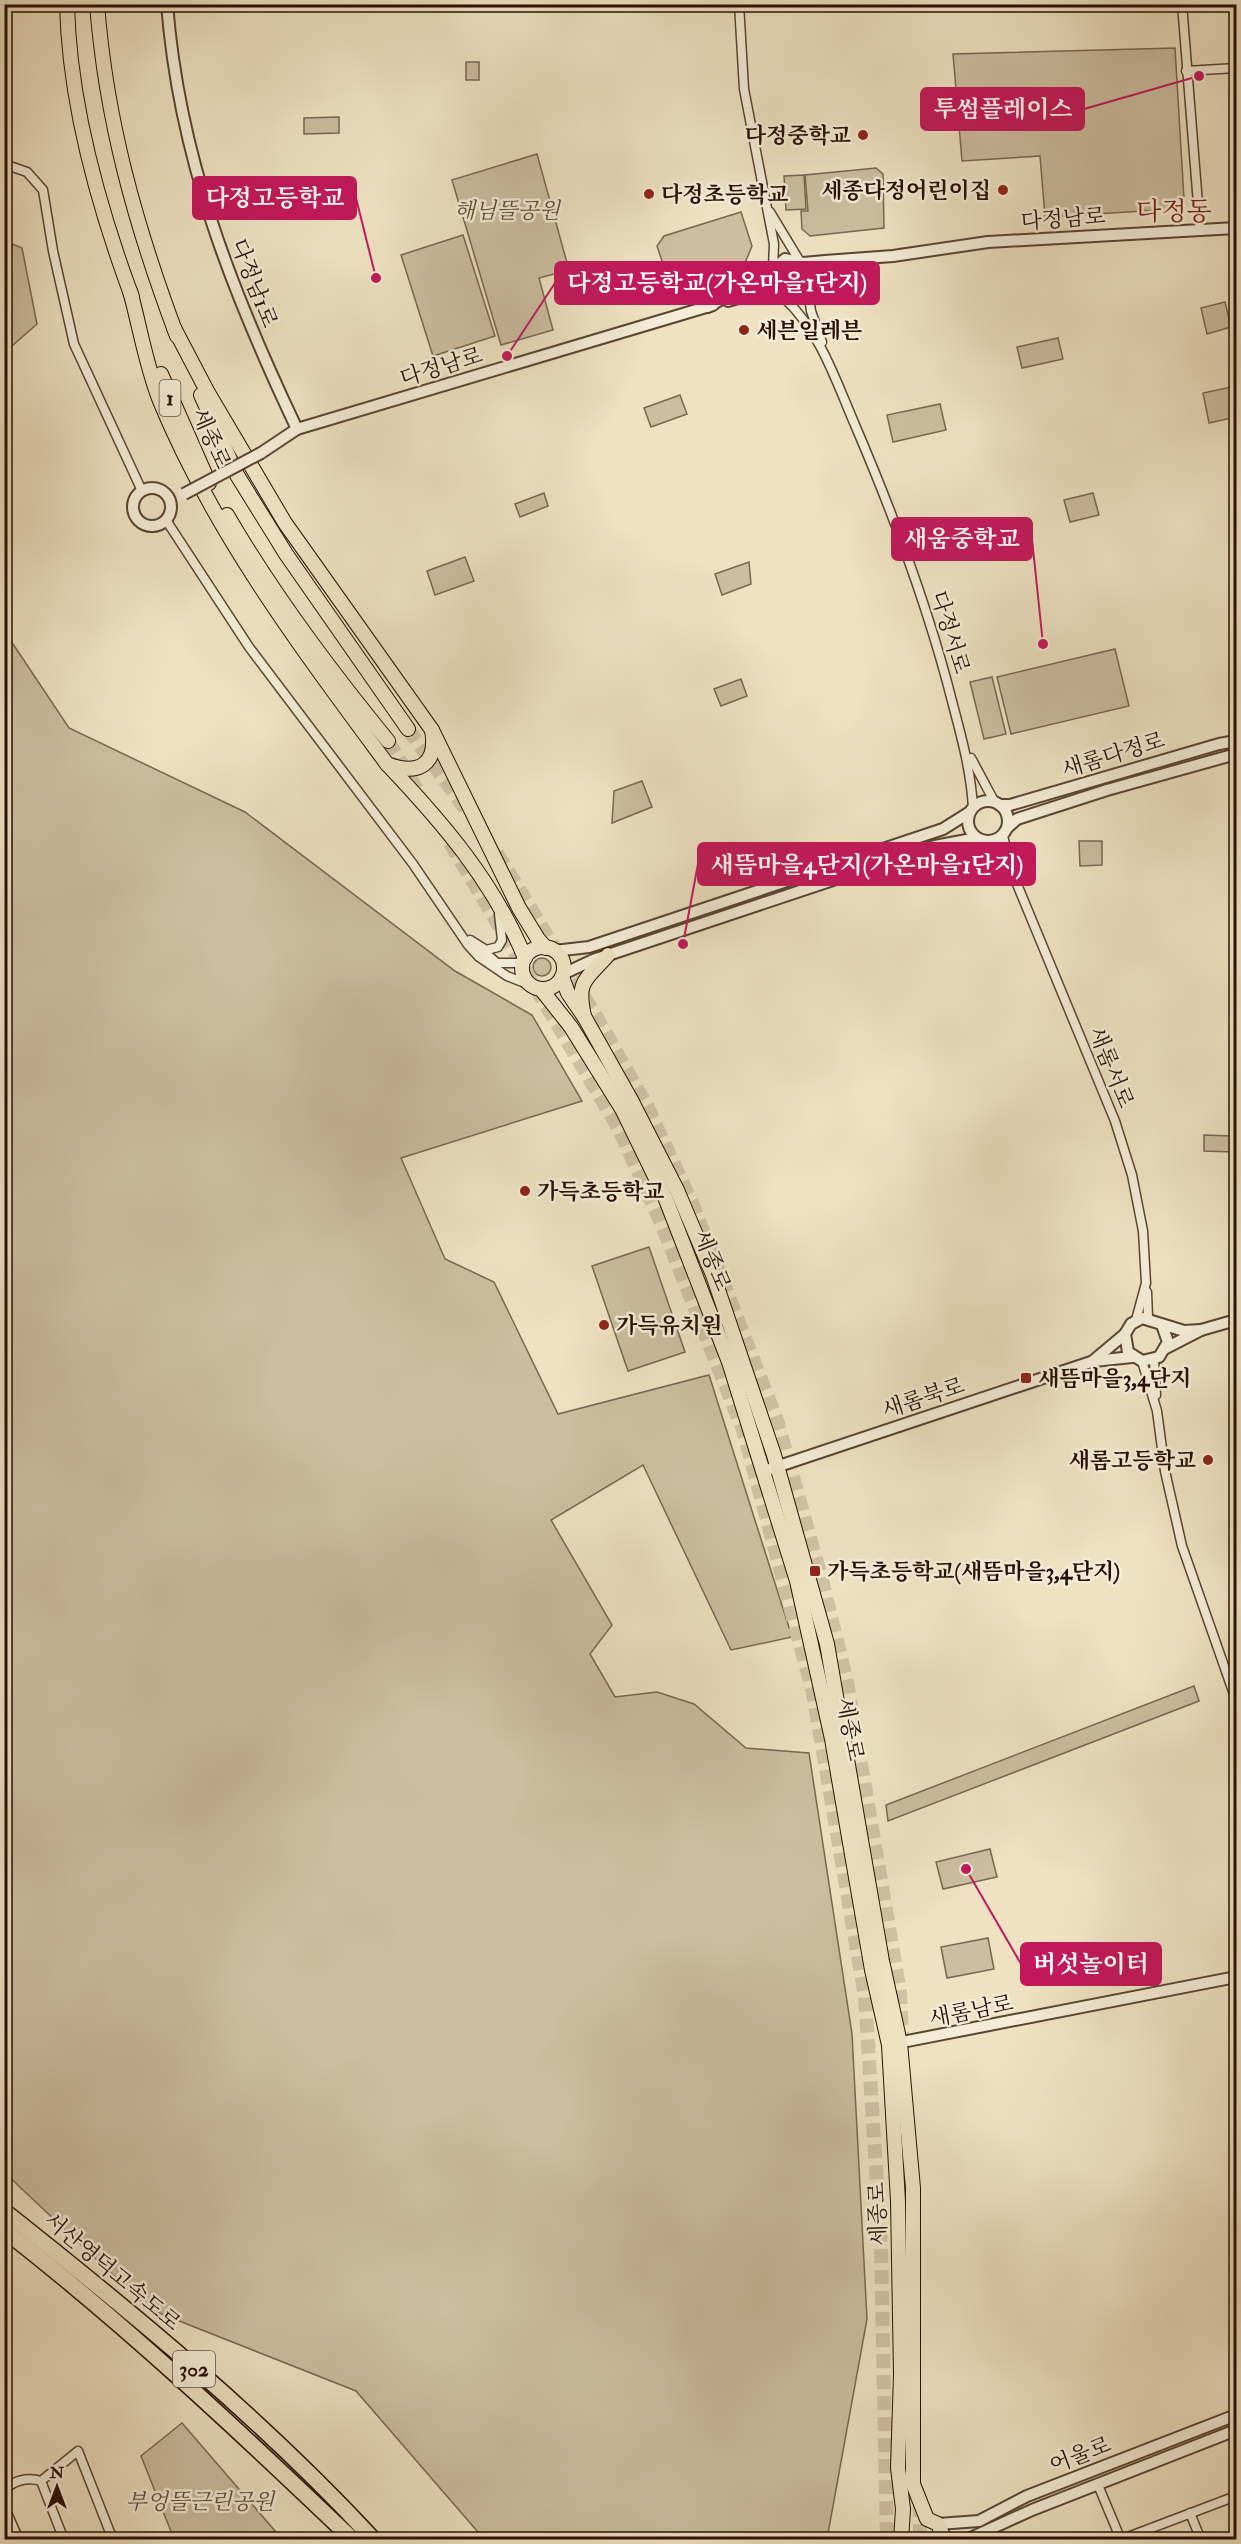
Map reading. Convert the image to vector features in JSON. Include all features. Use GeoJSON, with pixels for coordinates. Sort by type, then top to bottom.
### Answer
{"type":"FeatureCollection","features":[{"type":"Feature","properties":{"kind":"highway","name":"서산영덕고속도로"},"geometry":{"type":"LineString","coordinates":[[4,2211],[96,2283],[255,2422],[374,2540]]}},
{"type":"Feature","properties":{"kind":"highway","name":"서산영덕고속도로"},"geometry":{"type":"LineString","coordinates":[[4,2230],[89,2296],[245,2437],[353,2540]]}},
{"type":"Feature","properties":{"kind":"main road","name":"세종로"},"geometry":{"type":"LineString","coordinates":[[68,4],[68,36],[83,125],[103,206],[130,291],[166,389],[211,488],[261,572],[326,666],[388,741]]}},
{"type":"Feature","properties":{"kind":"main road","name":"세종로"},"geometry":{"type":"LineString","coordinates":[[97,4],[111,119],[130,198],[193,378],[237,474],[286,554],[408,729]]}},
{"type":"Feature","properties":{"kind":"main road"},"geometry":{"type":"LineString","coordinates":[[130,291],[160,399],[189,463],[242,560],[314,665],[387,764],[442,822],[496,898],[524,960],[522,974],[536,987],[556,984],[562,975],[562,959],[538,939],[519,908],[432,730],[285,523],[207,391],[174,328]]}},
{"type":"Feature","properties":{"kind":"main road"},"geometry":{"type":"LineString","coordinates":[[387,764],[404,771],[417,767],[430,758],[435,747],[432,730]]}},
{"type":"Feature","properties":{"kind":"main road"},"geometry":{"type":"LineString","coordinates":[[524,960],[533,950],[550,950]]}},
{"type":"Feature","properties":{"kind":"main road"},"geometry":{"type":"LineString","coordinates":[[585,1018],[581,1001],[583,980],[608,955]]}},
{"type":"Feature","properties":{"kind":"main road","name":"세종로"},"geometry":{"type":"LineString","coordinates":[[562,975],[568,993],[585,1018],[631,1100],[686,1211],[740,1349],[771,1468],[827,1644],[882,1961],[913,2188],[912,2469],[916,2497],[945,2540]]}},
{"type":"Feature","properties":{"kind":"main road","name":"세종로"},"geometry":{"type":"LineString","coordinates":[[536,987],[571,1027],[622,1109],[665,1197],[771,1468]]}},
{"type":"Feature","properties":{"kind":"main road","name":"세종로"},"geometry":{"type":"LineString","coordinates":[[894,2044],[902,2374],[898,2468],[902,2486],[902,2536]]}},
{"type":"Feature","properties":{"kind":"main road","name":"세종로"},"geometry":{"type":"LineString","coordinates":[[902,2536],[915,2522],[932,2522]]}},
{"type":"Feature","properties":{"kind":"street","name":"다정남1로"},"geometry":{"type":"LineString","coordinates":[[167,4],[184,117],[200,188],[239,303],[297,429]]}},
{"type":"Feature","properties":{"kind":"street"},"geometry":{"type":"LineString","coordinates":[[739,4],[744,89],[774,244],[770,279],[780,295],[802,314],[829,366]]}},
{"type":"Feature","properties":{"kind":"street"},"geometry":{"type":"LineString","coordinates":[[1182,4],[1200,229]]}},
{"type":"Feature","properties":{"kind":"street"},"geometry":{"type":"LineString","coordinates":[[1186,70],[1236,68]]}},
{"type":"Feature","properties":{"kind":"street"},"geometry":{"type":"LineString","coordinates":[[4,164],[27,172],[43,190],[53,251],[74,344],[142,491]]}},
{"type":"Feature","properties":{"kind":"street"},"geometry":{"type":"LineString","coordinates":[[767,206],[811,276],[809,286],[811,311],[829,366]]}},
{"type":"Feature","properties":{"kind":"street","name":"다정남로"},"geometry":{"type":"LineString","coordinates":[[893,256],[988,242],[1236,228]]}},
{"type":"Feature","properties":{"kind":"street"},"geometry":{"type":"LineString","coordinates":[[708,307],[785,259],[801,262],[893,256]]}},
{"type":"Feature","properties":{"kind":"street"},"geometry":{"type":"LineString","coordinates":[[708,307],[756,293],[794,299],[809,286],[831,273],[893,256]]}},
{"type":"Feature","properties":{"kind":"street","name":"다정남로"},"geometry":{"type":"LineString","coordinates":[[170,499],[184,494],[261,453],[297,429],[708,307]]}},
{"type":"Feature","properties":{"kind":"street","name":"다정서로"},"geometry":{"type":"LineString","coordinates":[[829,366],[908,556],[942,660],[964,744]]}},
{"type":"Feature","properties":{"kind":"street"},"geometry":{"type":"LineString","coordinates":[[159,489],[170,499],[171,509],[166,520],[155,526],[138,520],[133,503],[142,491],[159,489]]}},
{"type":"Feature","properties":{"kind":"street"},"geometry":{"type":"LineString","coordinates":[[166,520],[249,647],[413,864],[479,957],[507,976],[536,987]]}},
{"type":"Feature","properties":{"kind":"street","name":"새롬다정로"},"geometry":{"type":"LineString","coordinates":[[997,803],[1010,805],[1208,747],[1236,741]]}},
{"type":"Feature","properties":{"kind":"street"},"geometry":{"type":"LineString","coordinates":[[562,975],[608,955],[935,846],[982,840],[1005,832],[1008,817],[997,803],[964,744]]}},
{"type":"Feature","properties":{"kind":"street"},"geometry":{"type":"LineString","coordinates":[[964,744],[971,776],[969,829],[1012,872]]}},
{"type":"Feature","properties":{"kind":"street","name":"새롬다정로"},"geometry":{"type":"LineString","coordinates":[[1005,832],[1017,819],[1107,790],[1236,754]]}},
{"type":"Feature","properties":{"kind":"street"},"geometry":{"type":"LineString","coordinates":[[550,950],[589,947],[932,832],[971,810],[982,801],[997,803]]}},
{"type":"Feature","properties":{"kind":"street","name":"새롬서로"},"geometry":{"type":"LineString","coordinates":[[1005,832],[1012,872],[1115,1120],[1132,1175],[1146,1283],[1136,1320]]}},
{"type":"Feature","properties":{"kind":"street"},"geometry":{"type":"LineString","coordinates":[[470,940],[486,950],[498,947],[502,940],[496,898]]}},
{"type":"Feature","properties":{"kind":"street"},"geometry":{"type":"LineString","coordinates":[[460,932],[497,963],[524,960]]}},
{"type":"Feature","properties":{"kind":"street"},"geometry":{"type":"LineString","coordinates":[[1146,1283],[1148,1318]]}},
{"type":"Feature","properties":{"kind":"street"},"geometry":{"type":"LineString","coordinates":[[1201,1330],[1184,1330],[1162,1325],[1148,1318],[1136,1320],[1125,1334],[1125,1347],[1143,1360],[1157,1411],[1165,1471],[1182,1546],[1236,1700]]}},
{"type":"Feature","properties":{"kind":"street"},"geometry":{"type":"LineString","coordinates":[[1143,1360],[1201,1330],[1236,1320]]}},
{"type":"Feature","properties":{"kind":"street"},"geometry":{"type":"LineString","coordinates":[[1162,1325],[1167,1336],[1166,1348]]}},
{"type":"Feature","properties":{"kind":"street","name":"새롬북로"},"geometry":{"type":"LineString","coordinates":[[1094,1360],[1125,1334]]}},
{"type":"Feature","properties":{"kind":"street","name":"새롬북로"},"geometry":{"type":"LineString","coordinates":[[771,1468],[1094,1360],[1143,1360]]}},
{"type":"Feature","properties":{"kind":"street","name":"새롬남로"},"geometry":{"type":"LineString","coordinates":[[894,2044],[1236,1977]]}},
{"type":"Feature","properties":{"kind":"street","name":"어울로"},"geometry":{"type":"LineString","coordinates":[[932,2522],[979,2521],[1027,2496],[1236,2415]]}},
{"type":"Feature","properties":{"kind":"street","name":"어울로"},"geometry":{"type":"LineString","coordinates":[[966,2540],[1236,2430]]}},
{"type":"Feature","properties":{"kind":"street"},"geometry":{"type":"LineString","coordinates":[[41,2481],[78,2451],[113,2540]]}},
{"type":"Feature","properties":{"kind":"street"},"geometry":{"type":"LineString","coordinates":[[4,2491],[22,2479],[32,2478],[41,2481]]}},
{"type":"Feature","properties":{"kind":"street"},"geometry":{"type":"LineString","coordinates":[[41,2481],[64,2540]]}},
{"type":"Feature","properties":{"kind":"street"},"geometry":{"type":"LineString","coordinates":[[1098,2485],[1120,2539],[1236,2496]]}},
{"type":"Feature","properties":{"kind":"street"},"geometry":{"type":"LineString","coordinates":[[4,2506],[19,2540]]}},
{"type":"Feature","properties":{"kind":"street"},"geometry":{"type":"LineString","coordinates":[[1190,2513],[1201,2540]]}},
{"type":"Feature","properties":{"kind":"green space"},"geometry":{"type":"Polygon","coordinates":[[[1175,48],[1184,199],[1177,209],[1045,217],[1040,156],[962,161],[953,54],[1175,48]]]}},
{"type":"Feature","properties":{"kind":"green space"},"geometry":{"type":"Polygon","coordinates":[[[466,62],[479,62],[479,80],[466,80],[466,62]]]}},
{"type":"Feature","properties":{"kind":"green space"},"geometry":{"type":"Polygon","coordinates":[[[339,117],[339,133],[304,134],[304,118],[339,117]]]}},
{"type":"Feature","properties":{"kind":"green space","name":"해님뜰공원"},"geometry":{"type":"Polygon","coordinates":[[[537,154],[569,270],[539,278],[553,330],[501,345],[452,180],[537,154]]]}},
{"type":"Feature","properties":{"kind":"green space"},"geometry":{"type":"Polygon","coordinates":[[[876,168],[883,174],[884,228],[810,236],[802,229],[801,211],[808,211],[805,175],[876,168]]]}},
{"type":"Feature","properties":{"kind":"green space"},"geometry":{"type":"Polygon","coordinates":[[[804,175],[806,209],[786,210],[784,176],[804,175]]]}},
{"type":"Feature","properties":{"kind":"green space"},"geometry":{"type":"Polygon","coordinates":[[[741,212],[752,246],[745,263],[671,288],[657,246],[664,236],[741,212]]]}},
{"type":"Feature","properties":{"kind":"green space"},"geometry":{"type":"Polygon","coordinates":[[[463,235],[495,336],[433,356],[401,255],[463,235]]]}},
{"type":"Feature","properties":{"kind":"green space"},"geometry":{"type":"Polygon","coordinates":[[[5,241],[22,248],[37,324],[5,352],[5,241]]]}},
{"type":"Feature","properties":{"kind":"green space"},"geometry":{"type":"Polygon","coordinates":[[[1225,302],[1231,327],[1207,334],[1201,308],[1225,302]]]}},
{"type":"Feature","properties":{"kind":"green space"},"geometry":{"type":"Polygon","coordinates":[[[1058,338],[1063,359],[1022,368],[1017,347],[1058,338]]]}},
{"type":"Feature","properties":{"kind":"green space"},"geometry":{"type":"Polygon","coordinates":[[[1236,386],[1236,417],[1209,423],[1203,393],[1236,386]]]}},
{"type":"Feature","properties":{"kind":"green space"},"geometry":{"type":"Polygon","coordinates":[[[680,395],[687,414],[651,427],[644,408],[680,395]]]}},
{"type":"Feature","properties":{"kind":"green space"},"geometry":{"type":"Polygon","coordinates":[[[940,404],[946,430],[893,442],[887,415],[940,404]]]}},
{"type":"Feature","properties":{"kind":"green space"},"geometry":{"type":"Polygon","coordinates":[[[544,493],[548,506],[520,517],[515,504],[544,493]]]}},
{"type":"Feature","properties":{"kind":"green space"},"geometry":{"type":"Polygon","coordinates":[[[1093,493],[1099,515],[1070,522],[1064,500],[1093,493]]]}},
{"type":"Feature","properties":{"kind":"green space"},"geometry":{"type":"Polygon","coordinates":[[[465,557],[474,581],[435,595],[427,571],[465,557]]]}},
{"type":"Feature","properties":{"kind":"green space"},"geometry":{"type":"Polygon","coordinates":[[[749,562],[751,584],[722,595],[715,574],[749,562]]]}},
{"type":"Feature","properties":{"kind":"green space"},"geometry":{"type":"Polygon","coordinates":[[[5,632],[69,728],[245,812],[455,971],[532,1015],[582,1101],[401,1158],[445,1259],[494,1282],[558,1414],[709,1375],[792,1637],[731,1650],[643,1465],[551,1520],[612,1625],[590,1654],[615,1697],[657,1692],[694,1704],[746,1748],[809,1753],[852,2034],[867,2319],[827,2539],[484,2539],[356,2391],[149,2309],[5,2173],[5,632]]]}},
{"type":"Feature","properties":{"kind":"green space"},"geometry":{"type":"Polygon","coordinates":[[[1115,649],[1129,706],[1011,734],[997,677],[1115,649]]]}},
{"type":"Feature","properties":{"kind":"green space"},"geometry":{"type":"Polygon","coordinates":[[[992,677],[1006,734],[984,739],[970,682],[992,677]]]}},
{"type":"Feature","properties":{"kind":"green space"},"geometry":{"type":"Polygon","coordinates":[[[741,679],[747,696],[721,706],[714,689],[741,679]]]}},
{"type":"Feature","properties":{"kind":"green space"},"geometry":{"type":"Polygon","coordinates":[[[642,781],[652,807],[612,823],[614,791],[642,781]]]}},
{"type":"Feature","properties":{"kind":"green space"},"geometry":{"type":"Polygon","coordinates":[[[1079,841],[1102,841],[1102,865],[1080,866],[1079,841]]]}},
{"type":"Feature","properties":{"kind":"green space"},"geometry":{"type":"Polygon","coordinates":[[[542,958],[548,961],[551,967],[548,973],[542,976],[536,973],[533,967],[536,961],[542,958]]]}},
{"type":"Feature","properties":{"kind":"green space"},"geometry":{"type":"Polygon","coordinates":[[[1204,1135],[1232,1136],[1232,1152],[1204,1151],[1204,1135]]]}},
{"type":"Feature","properties":{"kind":"green space"},"geometry":{"type":"Polygon","coordinates":[[[649,1247],[685,1352],[628,1371],[592,1266],[649,1247]]]}},
{"type":"Feature","properties":{"kind":"green space"},"geometry":{"type":"Polygon","coordinates":[[[1194,1686],[1199,1701],[888,1821],[886,1805],[1194,1686]]]}},
{"type":"Feature","properties":{"kind":"green space"},"geometry":{"type":"Polygon","coordinates":[[[990,1849],[997,1877],[943,1889],[936,1862],[990,1849]]]}},
{"type":"Feature","properties":{"kind":"green space"},"geometry":{"type":"Polygon","coordinates":[[[988,1938],[994,1969],[947,1978],[941,1947],[988,1938]]]}},
{"type":"Feature","properties":{"kind":"green space","name":"부엉뜰근린공원"},"geometry":{"type":"Polygon","coordinates":[[[182,2423],[282,2539],[174,2539],[141,2456],[182,2423]]]}},
{"type":"Feature","properties":{"kind":"tunnel"},"geometry":{"type":"LineString","coordinates":[[408,729],[468,813]]}},
{"type":"Feature","properties":{"kind":"tunnel"},"geometry":{"type":"LineString","coordinates":[[388,741],[421,796]]}},
{"type":"Feature","properties":{"kind":"tunnel"},"geometry":{"type":"LineString","coordinates":[[450,843],[619,1129],[661,1223],[743,1430],[813,1693],[865,1997],[881,2247],[887,2540]]}},
{"type":"Feature","properties":{"kind":"tunnel"},"geometry":{"type":"LineString","coordinates":[[497,853],[596,1016],[647,1106],[692,1203],[777,1420],[823,1584],[847,1682],[900,1992],[902,2034]]}},
{"type":"Feature","properties":{"kind":"tunnel"},"geometry":{"type":"LineString","coordinates":[[920,2503],[920,2540]]}},
{"type":"Feature","properties":{"kind":"place","name":"투썸플레이스"},"geometry":{"type":"Point","coordinates":[1199,76]}},
{"type":"Feature","properties":{"kind":"place","name":"다정중학교"},"geometry":{"type":"Point","coordinates":[863,135]}},
{"type":"Feature","properties":{"kind":"place","name":"세종다정어린이집"},"geometry":{"type":"Point","coordinates":[1003,190]}},
{"type":"Feature","properties":{"kind":"place","name":"다정초등학교"},"geometry":{"type":"Point","coordinates":[649,194]}},
{"type":"Feature","properties":{"kind":"place","name":"다정고등학교"},"geometry":{"type":"Point","coordinates":[376,278]}},
{"type":"Feature","properties":{"kind":"place","name":"세븐일레븐"},"geometry":{"type":"Point","coordinates":[744,330]}},
{"type":"Feature","properties":{"kind":"place","name":"다정고등학교(가온마을1단지)"},"geometry":{"type":"Point","coordinates":[507,356]}},
{"type":"Feature","properties":{"kind":"place","name":"새움중학교"},"geometry":{"type":"Point","coordinates":[1043,644]}},
{"type":"Feature","properties":{"kind":"place","name":"새뜸마을4단지(가온마을1단지)"},"geometry":{"type":"Point","coordinates":[683,944]}},
{"type":"Feature","properties":{"kind":"place","name":"가득초등학교"},"geometry":{"type":"Point","coordinates":[525,1191]}},
{"type":"Feature","properties":{"kind":"place","name":"가득유치원"},"geometry":{"type":"Point","coordinates":[604,1325]}},
{"type":"Feature","properties":{"kind":"place","name":"새뜸마을3,4단지"},"geometry":{"type":"Point","coordinates":[1026,1378]}},
{"type":"Feature","properties":{"kind":"place","name":"새롬고등학교"},"geometry":{"type":"Point","coordinates":[1208,1460]}},
{"type":"Feature","properties":{"kind":"place","name":"가득초등학교(새뜸마을3,4단지)"},"geometry":{"type":"Point","coordinates":[815,1571]}},
{"type":"Feature","properties":{"kind":"place","name":"버섯놀이터"},"geometry":{"type":"Point","coordinates":[966,1869]}},
{"type":"Feature","properties":{"kind":"district","name":"다정동"},"geometry":{"type":"Point","coordinates":[1174,211]}}]}
